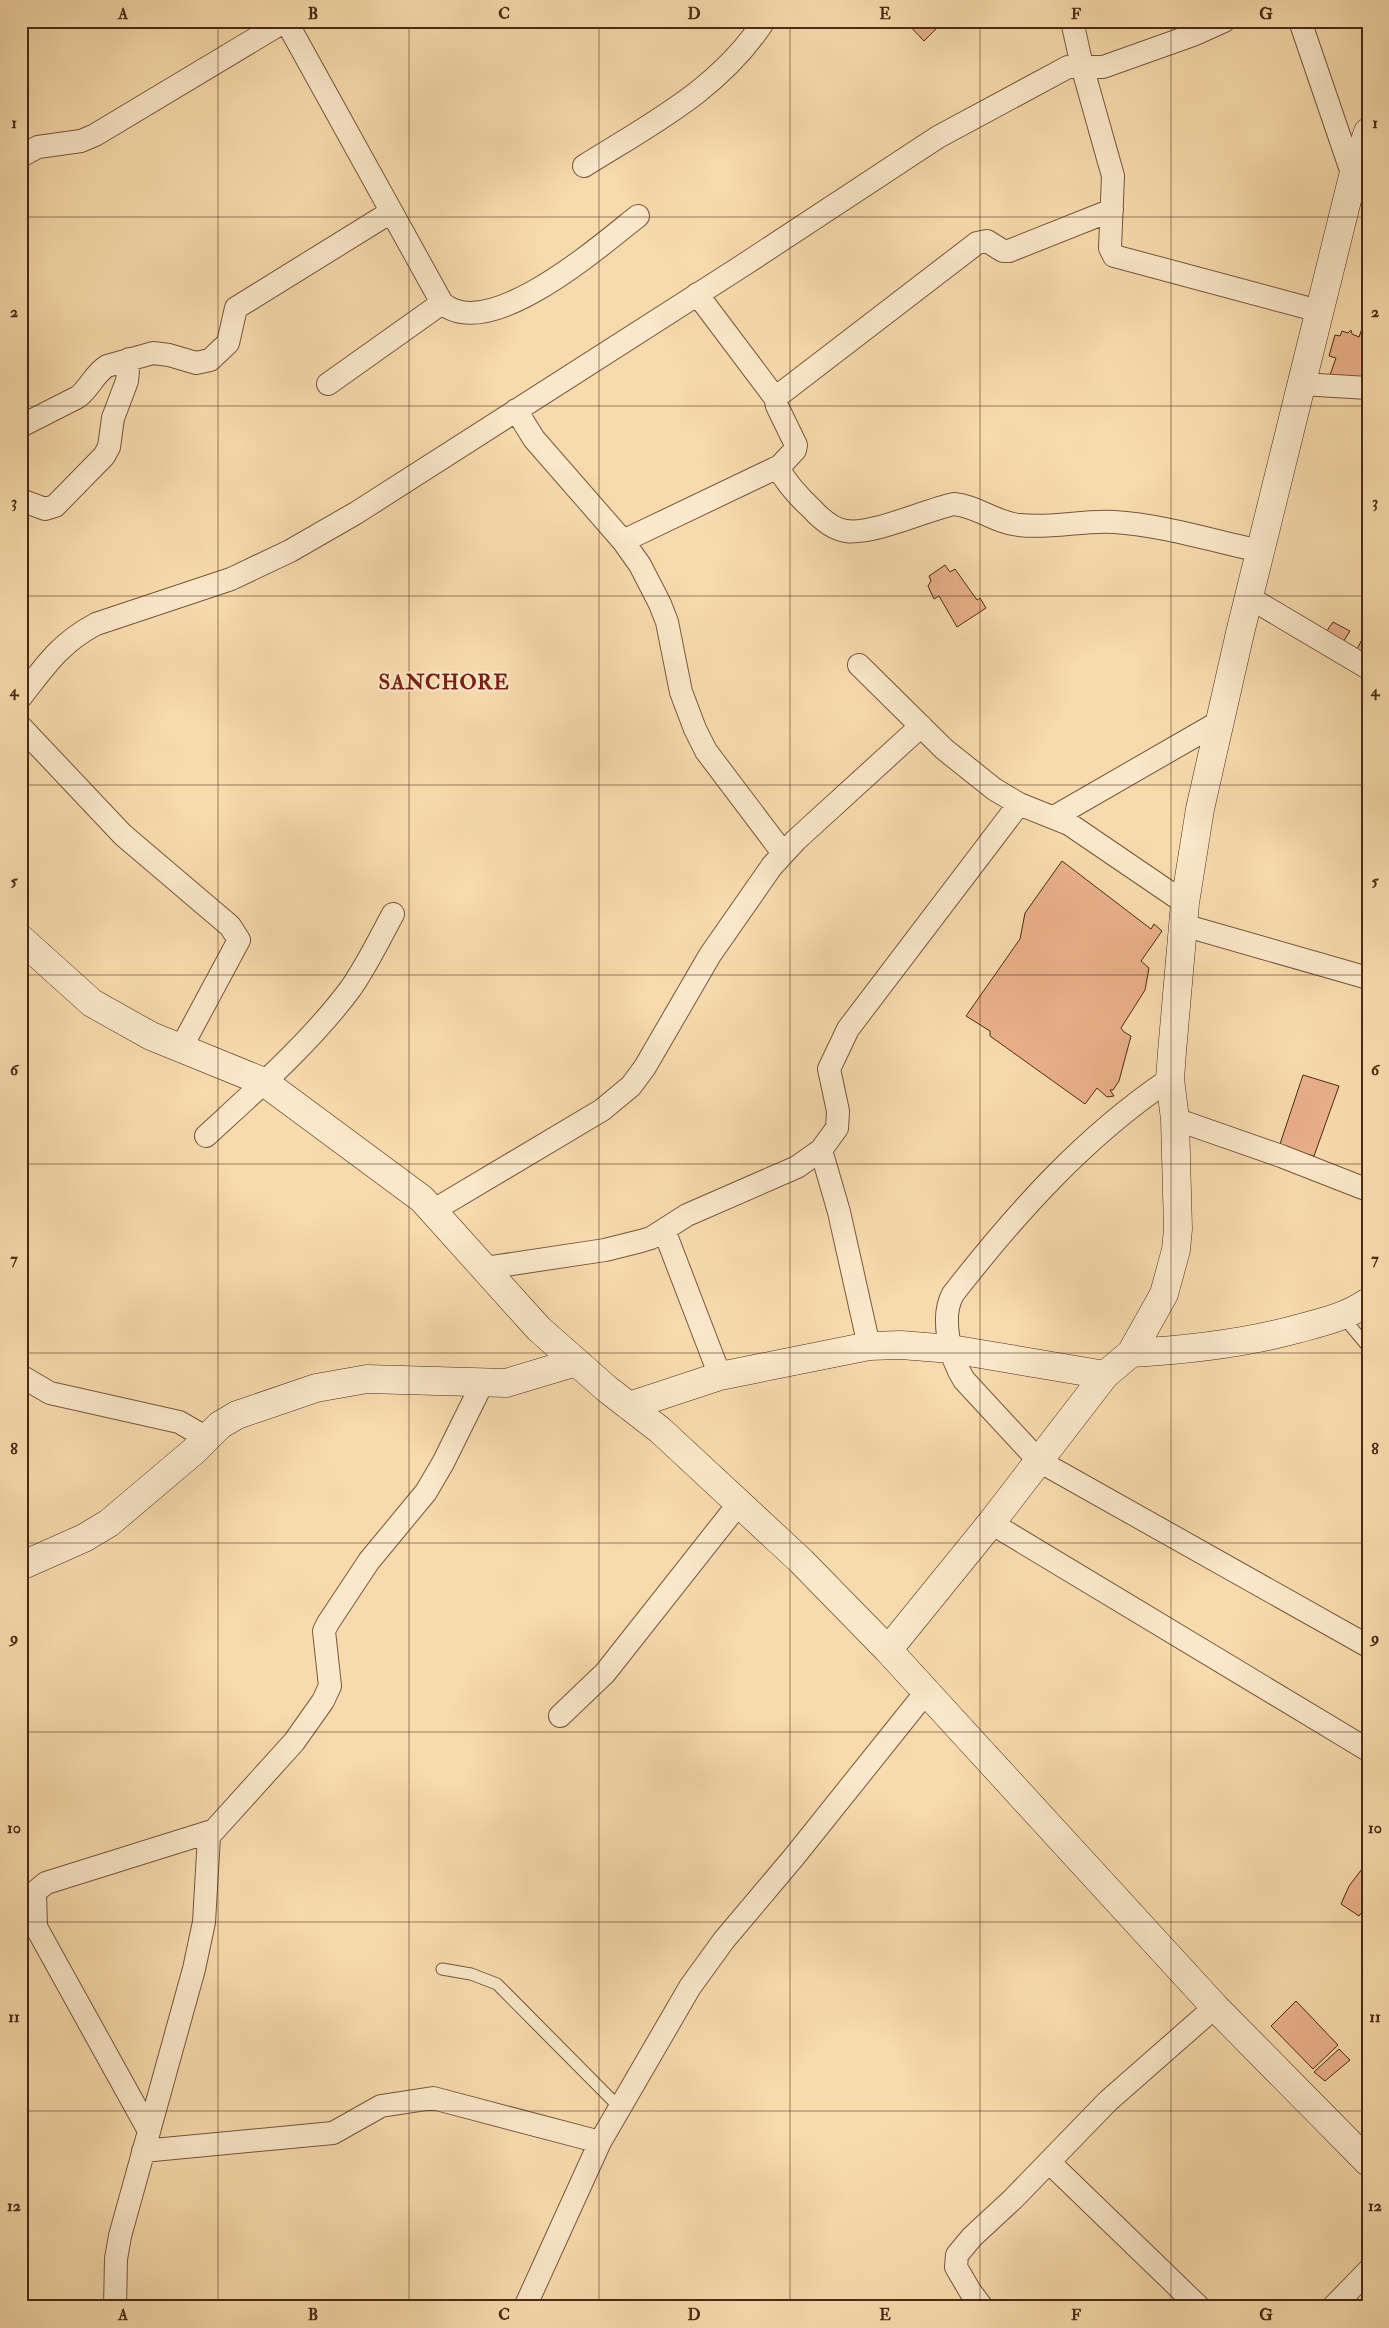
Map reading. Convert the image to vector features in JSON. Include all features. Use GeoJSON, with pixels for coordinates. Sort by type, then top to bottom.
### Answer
{"type":"FeatureCollection","features":[{"type":"Feature","properties":{"kind":"street"},"geometry":{"type":"LineString","coordinates":[[21,156],[38,148],[81,141],[95,135],[285,21],[442,303],[457,312],[490,310],[523,298],[559,278],[638,216]]}},
{"type":"Feature","properties":{"kind":"street"},"geometry":{"type":"LineString","coordinates":[[584,166],[699,93],[731,62],[764,21]]}},
{"type":"Feature","properties":{"kind":"street"},"geometry":{"type":"LineString","coordinates":[[21,697],[49,659],[70,639],[83,631],[96,624],[231,579],[290,551],[356,513],[938,137],[1068,67],[1102,67],[1193,35],[1224,21]]}},
{"type":"Feature","properties":{"kind":"street"},"geometry":{"type":"LineString","coordinates":[[1300,21],[1354,176]]}},
{"type":"Feature","properties":{"kind":"street"},"geometry":{"type":"LineString","coordinates":[[1078,24],[1082,66],[1111,168],[1112,210],[1110,248],[1114,256],[1319,311]]}},
{"type":"Feature","properties":{"kind":"street"},"geometry":{"type":"LineString","coordinates":[[888,1650],[991,1523],[1105,1375],[1131,1353],[1164,1294],[1176,1250],[1178,1229],[1175,1119],[1170,1079],[1184,914],[1200,809],[1219,722],[1319,311],[1354,176],[1368,132]]}},
{"type":"Feature","properties":{"kind":"street"},"geometry":{"type":"LineString","coordinates":[[776,399],[977,243],[986,241],[1003,251],[1009,252],[1112,210]]}},
{"type":"Feature","properties":{"kind":"street"},"geometry":{"type":"LineString","coordinates":[[21,426],[78,397],[100,370],[129,359],[160,353],[196,363],[210,360],[228,343],[236,308],[391,212]]}},
{"type":"Feature","properties":{"kind":"street"},"geometry":{"type":"LineString","coordinates":[[623,542],[780,466],[795,450],[796,441],[777,406],[776,399],[697,294]]}},
{"type":"Feature","properties":{"kind":"street"},"geometry":{"type":"LineString","coordinates":[[328,384],[442,303]]}},
{"type":"Feature","properties":{"kind":"street"},"geometry":{"type":"LineString","coordinates":[[21,500],[44,509],[55,506],[104,456],[109,447],[113,418],[127,380],[129,359]]}},
{"type":"Feature","properties":{"kind":"street"},"geometry":{"type":"LineString","coordinates":[[1301,384],[1368,388]]}},
{"type":"Feature","properties":{"kind":"street"},"geometry":{"type":"LineString","coordinates":[[516,410],[534,439],[623,542],[640,565],[667,622],[686,707],[706,752],[784,853]]}},
{"type":"Feature","properties":{"kind":"street"},"geometry":{"type":"LineString","coordinates":[[780,466],[779,469],[791,487],[806,504],[832,526],[846,531],[888,524],[954,504],[963,505],[1004,522],[1020,525],[1099,522],[1129,524],[1260,551]]}},
{"type":"Feature","properties":{"kind":"street"},"geometry":{"type":"LineString","coordinates":[[1250,598],[1368,668]]}},
{"type":"Feature","properties":{"kind":"street"},"geometry":{"type":"LineString","coordinates":[[859,665],[944,749],[994,789],[1019,804],[1069,824],[1184,914],[1368,978]]}},
{"type":"Feature","properties":{"kind":"street"},"geometry":{"type":"LineString","coordinates":[[1054,817],[1219,722]]}},
{"type":"Feature","properties":{"kind":"street"},"geometry":{"type":"LineString","coordinates":[[434,1210],[594,1115],[631,1086],[645,1067],[715,948],[761,880],[784,853],[921,726]]}},
{"type":"Feature","properties":{"kind":"street"},"geometry":{"type":"LineString","coordinates":[[21,727],[123,835],[230,926],[239,940],[181,1048]]}},
{"type":"Feature","properties":{"kind":"street"},"geometry":{"type":"LineString","coordinates":[[485,1268],[605,1250],[641,1241],[664,1230],[687,1215],[797,1167],[821,1150],[833,1136],[838,1124],[837,1105],[829,1069],[848,1029],[1019,804]]}},
{"type":"Feature","properties":{"kind":"street"},"geometry":{"type":"LineString","coordinates":[[206,1136],[264,1082],[338,1004],[353,985],[394,914]]}},
{"type":"Feature","properties":{"kind":"street"},"geometry":{"type":"LineString","coordinates":[[21,939],[92,1004],[151,1036],[264,1082],[422,1199],[434,1210],[539,1329],[576,1362],[660,1430],[801,1560],[888,1650],[1215,2007],[1368,2162]]}},
{"type":"Feature","properties":{"kind":"street"},"geometry":{"type":"LineString","coordinates":[[1170,1079],[1133,1104],[1060,1170],[1022,1210],[956,1289],[947,1306],[952,1349],[964,1380],[1039,1461],[1368,1646]]}},
{"type":"Feature","properties":{"kind":"street"},"geometry":{"type":"LineString","coordinates":[[1175,1119],[1281,1156],[1368,1190]]}},
{"type":"Feature","properties":{"kind":"street"},"geometry":{"type":"LineString","coordinates":[[821,1150],[843,1231],[869,1346]]}},
{"type":"Feature","properties":{"kind":"street"},"geometry":{"type":"LineString","coordinates":[[664,1230],[720,1376]]}},
{"type":"Feature","properties":{"kind":"street"},"geometry":{"type":"LineString","coordinates":[[1131,1353],[1197,1349],[1263,1338],[1343,1317],[1368,1302]]}},
{"type":"Feature","properties":{"kind":"street"},"geometry":{"type":"LineString","coordinates":[[629,1406],[720,1376],[869,1346],[902,1345],[952,1349],[1105,1375]]}},
{"type":"Feature","properties":{"kind":"street"},"geometry":{"type":"LineString","coordinates":[[21,1566],[84,1538],[109,1524],[125,1512],[220,1425],[237,1415],[332,1384],[384,1378],[515,1382],[576,1362]]}},
{"type":"Feature","properties":{"kind":"street"},"geometry":{"type":"LineString","coordinates":[[21,1376],[50,1393],[179,1422],[207,1438]]}},
{"type":"Feature","properties":{"kind":"street"},"geometry":{"type":"LineString","coordinates":[[115,2307],[116,2260],[120,2236],[194,1969],[204,1922],[208,1842],[212,1831],[294,1742],[323,1701],[330,1686],[324,1631],[328,1623],[369,1561],[426,1492],[443,1463],[483,1382]]}},
{"type":"Feature","properties":{"kind":"street"},"geometry":{"type":"LineString","coordinates":[[560,1716],[605,1673],[740,1502]]}},
{"type":"Feature","properties":{"kind":"street"},"geometry":{"type":"LineString","coordinates":[[991,1523],[1368,1750]]}},
{"type":"Feature","properties":{"kind":"street"},"geometry":{"type":"LineString","coordinates":[[525,2307],[600,2142],[706,1963],[926,1692]]}},
{"type":"Feature","properties":{"kind":"street"},"geometry":{"type":"LineString","coordinates":[[146,2141],[36,1927],[35,1892],[46,1882],[212,1831]]}},
{"type":"Feature","properties":{"kind":"street"},"geometry":{"type":"LineString","coordinates":[[982,2307],[956,2267],[957,2255],[972,2237],[1013,2200],[1108,2101],[1215,2007]]}},
{"type":"Feature","properties":{"kind":"street"},"geometry":{"type":"LineString","coordinates":[[146,2141],[333,2132],[381,2106],[433,2098],[600,2142]]}},
{"type":"Feature","properties":{"kind":"street"},"geometry":{"type":"LineString","coordinates":[[1049,2162],[1186,2302]]}},
{"type":"Feature","properties":{"kind":"street"},"geometry":{"type":"LineString","coordinates":[[1333,2307],[1368,2271]]}},
{"type":"Feature","properties":{"kind":"lane"},"geometry":{"type":"LineString","coordinates":[[1343,1317],[1368,1346]]}},
{"type":"Feature","properties":{"kind":"lane"},"geometry":{"type":"LineString","coordinates":[[442,1969],[471,1974],[497,1984],[619,2107]]}},
{"type":"Feature","properties":{"kind":"building"},"geometry":{"type":"Polygon","coordinates":[[[905,21],[944,21],[924,41],[905,21]]]}},
{"type":"Feature","properties":{"kind":"building"},"geometry":{"type":"Polygon","coordinates":[[[1368,321],[1368,380],[1330,375],[1336,358],[1329,356],[1335,335],[1340,336],[1342,331],[1348,333],[1351,330],[1352,334],[1359,337],[1363,326],[1368,321]]]}},
{"type":"Feature","properties":{"kind":"building"},"geometry":{"type":"Polygon","coordinates":[[[945,565],[950,572],[955,569],[977,600],[980,598],[986,608],[957,627],[939,596],[934,599],[928,586],[931,581],[929,576],[945,565]]]}},
{"type":"Feature","properties":{"kind":"building"},"geometry":{"type":"Polygon","coordinates":[[[1333,622],[1350,631],[1340,647],[1322,638],[1333,622]]]}},
{"type":"Feature","properties":{"kind":"building"},"geometry":{"type":"Polygon","coordinates":[[[1368,630],[1368,664],[1357,649],[1368,630]]]}},
{"type":"Feature","properties":{"kind":"building"},"geometry":{"type":"Polygon","coordinates":[[[1062,861],[1151,929],[1154,924],[1162,931],[1141,961],[1149,968],[1145,990],[1121,1028],[1131,1036],[1119,1081],[1113,1090],[1110,1090],[1114,1096],[1107,1097],[1097,1088],[1085,1104],[990,1036],[990,1031],[966,1016],[1020,939],[1025,913],[1062,861]]]}},
{"type":"Feature","properties":{"kind":"building"},"geometry":{"type":"Polygon","coordinates":[[[1303,1075],[1339,1086],[1314,1156],[1279,1147],[1303,1075]]]}},
{"type":"Feature","properties":{"kind":"building"},"geometry":{"type":"Polygon","coordinates":[[[1368,1861],[1368,1904],[1359,1916],[1341,1904],[1349,1886],[1368,1861]]]}},
{"type":"Feature","properties":{"kind":"building"},"geometry":{"type":"Polygon","coordinates":[[[1296,2001],[1338,2045],[1313,2069],[1271,2026],[1296,2001]]]}},
{"type":"Feature","properties":{"kind":"building"},"geometry":{"type":"Polygon","coordinates":[[[1339,2049],[1350,2060],[1325,2081],[1314,2072],[1339,2049]]]}},
{"type":"Feature","properties":{"kind":"district","name":"SANCHORE"},"geometry":{"type":"Point","coordinates":[444,682]}}]}
